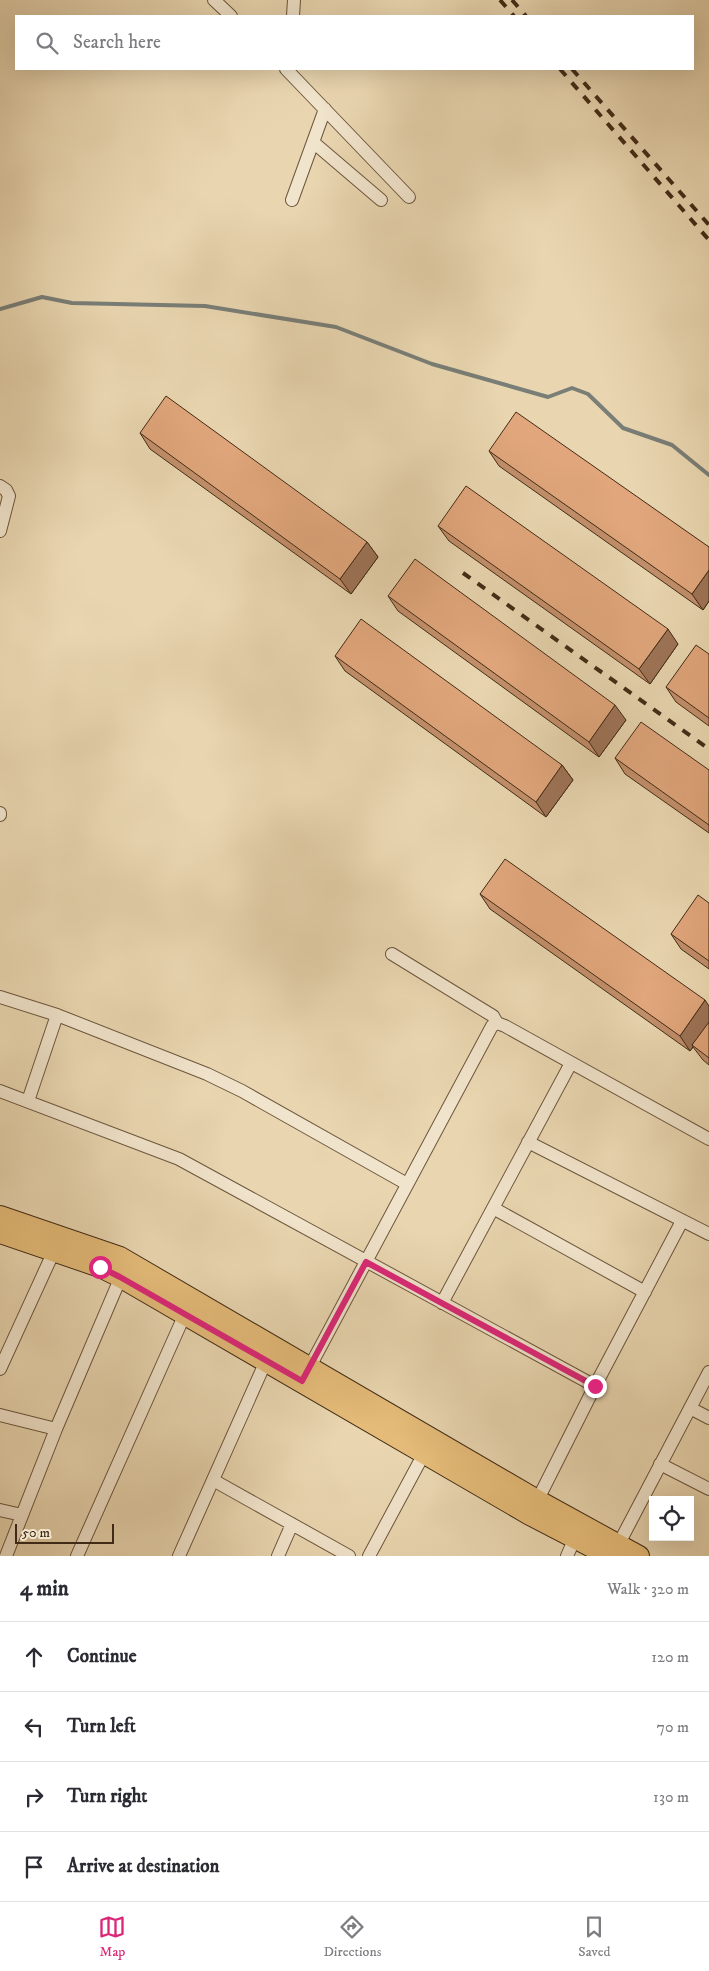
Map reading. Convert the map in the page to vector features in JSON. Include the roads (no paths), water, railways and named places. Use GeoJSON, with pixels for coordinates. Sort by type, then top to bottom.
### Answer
{"type":"FeatureCollection","features":[{"type":"Feature","properties":{"kind":"main road"},"geometry":{"type":"LineString","coordinates":[[0,1216],[104,1251],[124,1269],[185,1314],[266,1361],[306,1374]]}},
{"type":"Feature","properties":{"kind":"main road"},"geometry":{"type":"LineString","coordinates":[[0,1233],[100,1267],[124,1269],[613,1552]]}},
{"type":"Feature","properties":{"kind":"main road"},"geometry":{"type":"LineString","coordinates":[[534,1507],[571,1547],[639,1556]]}},
{"type":"Feature","properties":{"kind":"street"},"geometry":{"type":"LineString","coordinates":[[214,0],[230,15]]}},
{"type":"Feature","properties":{"kind":"street"},"geometry":{"type":"LineString","coordinates":[[293,15],[294,0]]}},
{"type":"Feature","properties":{"kind":"street"},"geometry":{"type":"LineString","coordinates":[[295,74],[325,109],[409,197]]}},
{"type":"Feature","properties":{"kind":"street"},"geometry":{"type":"LineString","coordinates":[[292,200],[325,109]]}},
{"type":"Feature","properties":{"kind":"street"},"geometry":{"type":"LineString","coordinates":[[313,142],[381,200]]}},
{"type":"Feature","properties":{"kind":"street"},"geometry":{"type":"LineString","coordinates":[[0,486],[6,490],[9,496],[0,531]]}},
{"type":"Feature","properties":{"kind":"street"},"geometry":{"type":"LineString","coordinates":[[392,954],[493,1016],[497,1023],[506,1026],[709,1140]]}},
{"type":"Feature","properties":{"kind":"street"},"geometry":{"type":"LineString","coordinates":[[0,996],[57,1015],[207,1074],[242,1091],[407,1184]]}},
{"type":"Feature","properties":{"kind":"street"},"geometry":{"type":"LineString","coordinates":[[28,1101],[57,1015]]}},
{"type":"Feature","properties":{"kind":"street"},"geometry":{"type":"LineString","coordinates":[[306,1374],[492,1026],[497,1023]]}},
{"type":"Feature","properties":{"kind":"street"},"geometry":{"type":"LineString","coordinates":[[442,1303],[571,1062]]}},
{"type":"Feature","properties":{"kind":"street"},"geometry":{"type":"LineString","coordinates":[[0,1091],[180,1159],[595,1386]]}},
{"type":"Feature","properties":{"kind":"street"},"geometry":{"type":"LineString","coordinates":[[528,1142],[709,1234]]}},
{"type":"Feature","properties":{"kind":"street"},"geometry":{"type":"LineString","coordinates":[[492,1208],[645,1292]]}},
{"type":"Feature","properties":{"kind":"street"},"geometry":{"type":"LineString","coordinates":[[534,1507],[682,1221]]}},
{"type":"Feature","properties":{"kind":"street"},"geometry":{"type":"LineString","coordinates":[[0,1369],[54,1252]]}},
{"type":"Feature","properties":{"kind":"street"},"geometry":{"type":"LineString","coordinates":[[6,1556],[56,1429],[124,1269]]}},
{"type":"Feature","properties":{"kind":"street"},"geometry":{"type":"LineString","coordinates":[[77,1556],[185,1314]]}},
{"type":"Feature","properties":{"kind":"street"},"geometry":{"type":"LineString","coordinates":[[180,1556],[266,1361]]}},
{"type":"Feature","properties":{"kind":"street"},"geometry":{"type":"LineString","coordinates":[[613,1552],[709,1372]]}},
{"type":"Feature","properties":{"kind":"street"},"geometry":{"type":"LineString","coordinates":[[690,1408],[709,1418]]}},
{"type":"Feature","properties":{"kind":"street"},"geometry":{"type":"LineString","coordinates":[[0,1415],[56,1429]]}},
{"type":"Feature","properties":{"kind":"street"},"geometry":{"type":"LineString","coordinates":[[369,1556],[428,1446]]}},
{"type":"Feature","properties":{"kind":"street"},"geometry":{"type":"LineString","coordinates":[[660,1464],[709,1489]]}},
{"type":"Feature","properties":{"kind":"street"},"geometry":{"type":"LineString","coordinates":[[213,1480],[349,1556]]}},
{"type":"Feature","properties":{"kind":"street"},"geometry":{"type":"LineString","coordinates":[[0,1510],[22,1515]]}},
{"type":"Feature","properties":{"kind":"street"},"geometry":{"type":"LineString","coordinates":[[278,1556],[292,1524]]}},
{"type":"Feature","properties":{"kind":"waterway"},"geometry":{"type":"LineString","coordinates":[[0,309],[42,297],[72,303],[205,306],[336,327],[432,364],[548,397],[572,388],[588,394],[623,428],[672,445],[709,475]]}},
{"type":"Feature","properties":{"kind":"railway"},"geometry":{"type":"LineString","coordinates":[[500,0],[513,15]]}},
{"type":"Feature","properties":{"kind":"railway"},"geometry":{"type":"LineString","coordinates":[[512,0],[525,15]]}},
{"type":"Feature","properties":{"kind":"railway"},"geometry":{"type":"LineString","coordinates":[[561,70],[709,240]]}},
{"type":"Feature","properties":{"kind":"railway"},"geometry":{"type":"LineString","coordinates":[[573,70],[709,225]]}},
{"type":"Feature","properties":{"kind":"railway"},"geometry":{"type":"LineString","coordinates":[[463,573],[709,749]]}}]}
